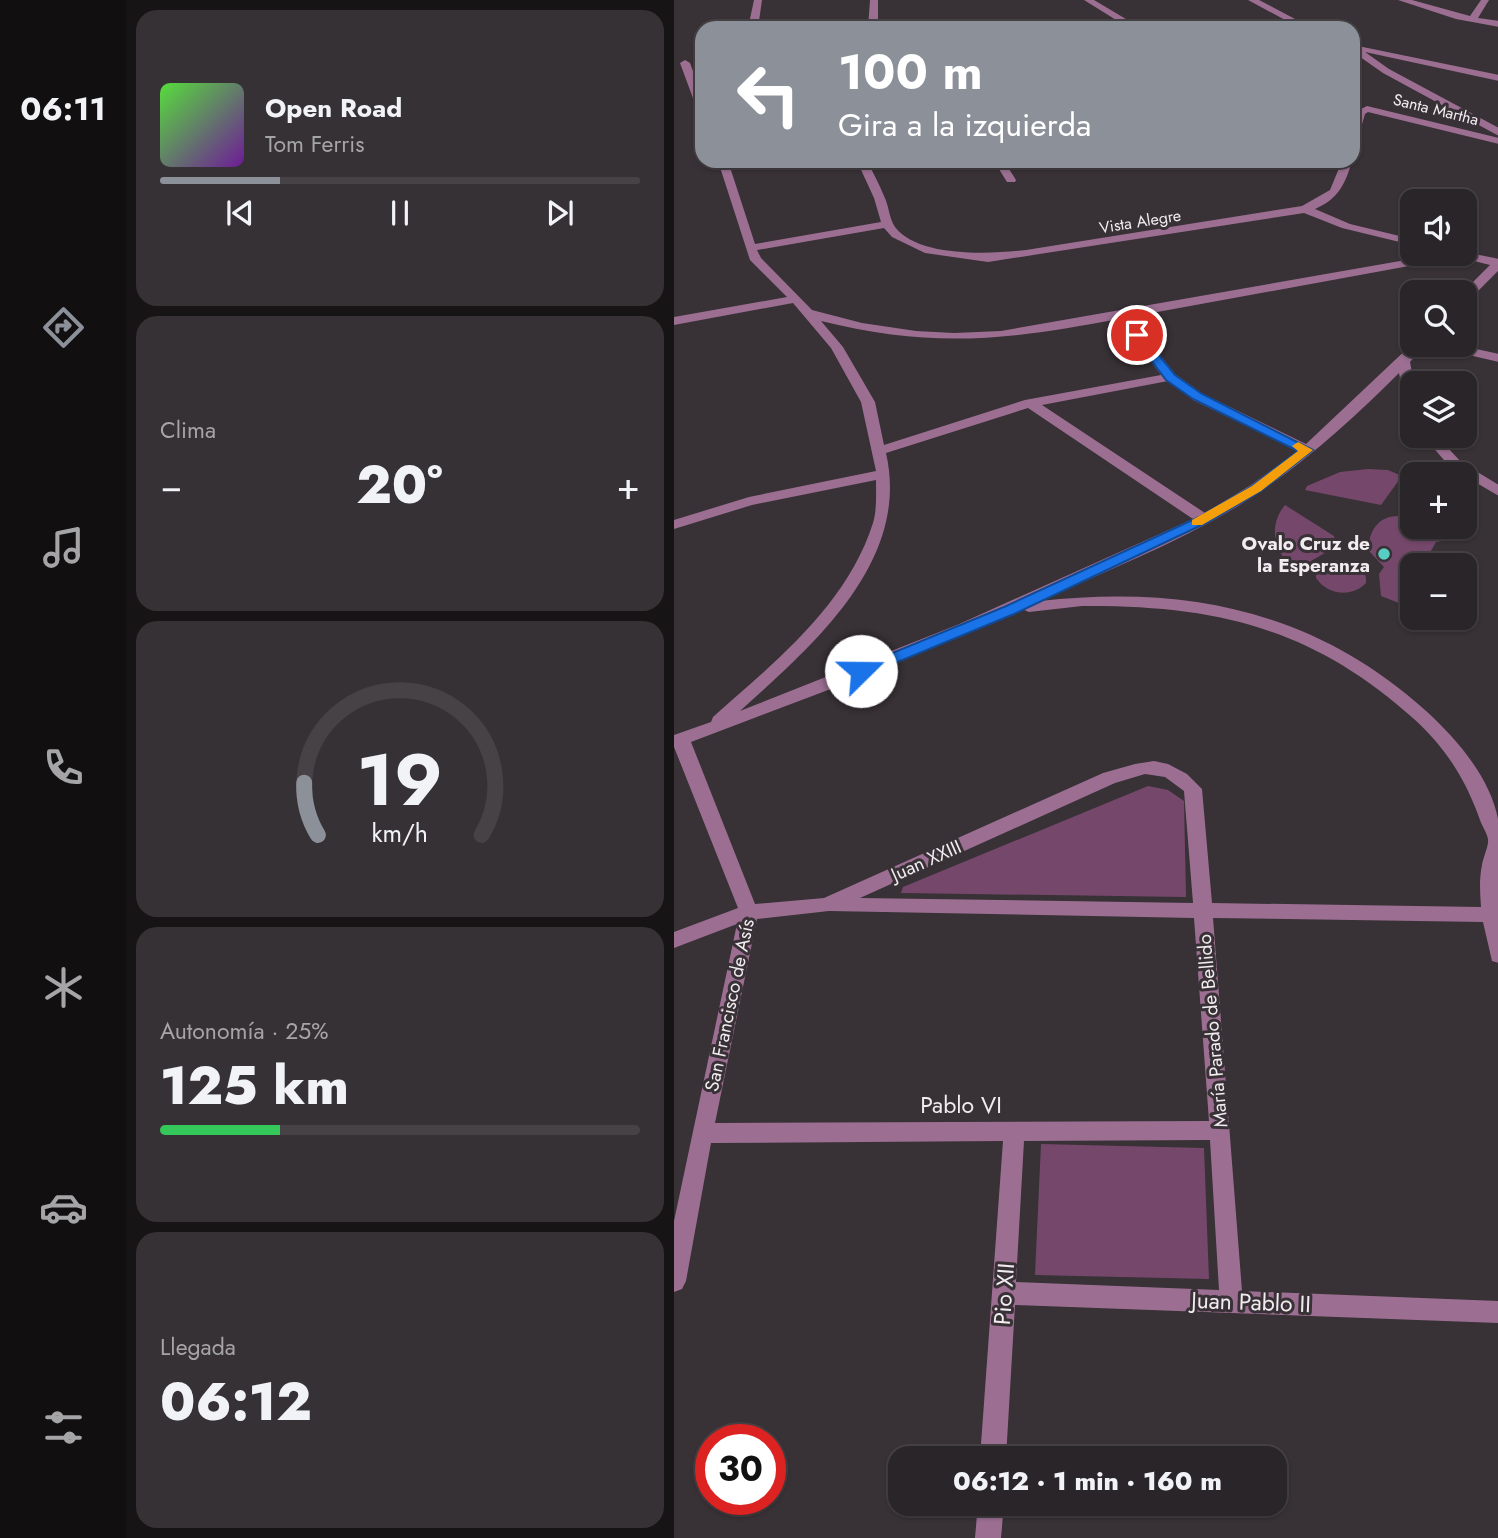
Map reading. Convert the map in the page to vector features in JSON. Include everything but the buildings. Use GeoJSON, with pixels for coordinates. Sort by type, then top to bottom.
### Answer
{"type":"FeatureCollection","features":[{"type":"Feature","properties":{"kind":"street"},"geometry":{"type":"LineString","coordinates":[[754,21],[758,0]]}},
{"type":"Feature","properties":{"kind":"street"},"geometry":{"type":"LineString","coordinates":[[873,21],[874,0]]}},
{"type":"Feature","properties":{"kind":"street"},"geometry":{"type":"LineString","coordinates":[[1088,0],[1124,21]]}},
{"type":"Feature","properties":{"kind":"street"},"geometry":{"type":"LineString","coordinates":[[1252,0],[1292,21]]}},
{"type":"Feature","properties":{"kind":"street"},"geometry":{"type":"LineString","coordinates":[[1402,0],[1498,24]]}},
{"type":"Feature","properties":{"kind":"street"},"geometry":{"type":"LineString","coordinates":[[1473,19],[1485,0]]}},
{"type":"Feature","properties":{"kind":"street"},"geometry":{"type":"LineString","coordinates":[[1360,48],[1498,78]]}},
{"type":"Feature","properties":{"kind":"street"},"geometry":{"type":"LineString","coordinates":[[1360,52],[1386,71],[1498,133]]}},
{"type":"Feature","properties":{"kind":"street"},"geometry":{"type":"LineString","coordinates":[[684,63],[695,91]]}},
{"type":"Feature","properties":{"kind":"street","name":"Santa Martha"},"geometry":{"type":"LineString","coordinates":[[1360,112],[1366,109],[1498,141]]}},
{"type":"Feature","properties":{"kind":"street"},"geometry":{"type":"LineString","coordinates":[[711,728],[780,666],[823,622],[859,573],[881,521],[884,474],[868,402],[837,347],[796,299],[756,260],[725,168]]}},
{"type":"Feature","properties":{"kind":"street"},"geometry":{"type":"LineString","coordinates":[[750,248],[887,225],[880,198],[865,168]]}},
{"type":"Feature","properties":{"kind":"street"},"geometry":{"type":"LineString","coordinates":[[1003,168],[1011,180]]}},
{"type":"Feature","properties":{"kind":"street","name":"Vista Alegre"},"geometry":{"type":"LineString","coordinates":[[887,225],[896,236],[928,251],[988,258],[1088,245],[1305,209],[1324,202],[1338,192],[1345,168]]}},
{"type":"Feature","properties":{"kind":"street"},"geometry":{"type":"LineString","coordinates":[[1305,209],[1346,226],[1400,239]]}},
{"type":"Feature","properties":{"kind":"street"},"geometry":{"type":"LineString","coordinates":[[1477,258],[1498,263]]}},
{"type":"Feature","properties":{"kind":"street"},"geometry":{"type":"LineString","coordinates":[[1477,285],[1498,263]]}},
{"type":"Feature","properties":{"kind":"street"},"geometry":{"type":"LineString","coordinates":[[808,313],[858,327],[908,335],[958,337],[1015,332],[1400,264]]}},
{"type":"Feature","properties":{"kind":"street"},"geometry":{"type":"LineString","coordinates":[[674,321],[796,299]]}},
{"type":"Feature","properties":{"kind":"street"},"geometry":{"type":"LineString","coordinates":[[1121,314],[1170,377],[1198,397],[1307,450]]}},
{"type":"Feature","properties":{"kind":"street"},"geometry":{"type":"LineString","coordinates":[[1477,353],[1498,358]]}},
{"type":"Feature","properties":{"kind":"street"},"geometry":{"type":"LineString","coordinates":[[678,740],[861,671],[1009,610],[1204,519],[1256,489],[1307,450],[1407,357]]}},
{"type":"Feature","properties":{"kind":"street"},"geometry":{"type":"LineString","coordinates":[[1403,361],[1405,371]]}},
{"type":"Feature","properties":{"kind":"street"},"geometry":{"type":"LineString","coordinates":[[879,451],[1030,403],[1170,377]]}},
{"type":"Feature","properties":{"kind":"street"},"geometry":{"type":"LineString","coordinates":[[1030,403],[1204,519]]}},
{"type":"Feature","properties":{"kind":"street"},"geometry":{"type":"LineString","coordinates":[[1441,448],[1456,465],[1498,492]]}},
{"type":"Feature","properties":{"kind":"street"},"geometry":{"type":"LineString","coordinates":[[674,525],[749,501],[884,474]]}},
{"type":"Feature","properties":{"kind":"street"},"geometry":{"type":"LineString","coordinates":[[1009,610],[1069,601],[1130,599],[1166,602],[1250,618],[1308,638],[1360,666],[1407,700],[1447,742],[1477,788],[1497,838],[1487,881],[1498,955]]}},
{"type":"Feature","properties":{"kind":"street","name":"San Francisco de Asís"},"geometry":{"type":"LineString","coordinates":[[674,1281],[749,912],[678,740]]}},
{"type":"Feature","properties":{"kind":"street","name":"Juan XXIII"},"geometry":{"type":"LineString","coordinates":[[674,940],[749,912],[826,905],[1109,778],[1151,766],[1173,770]]}},
{"type":"Feature","properties":{"kind":"street","name":"María Parado de Bellido"},"geometry":{"type":"LineString","coordinates":[[1173,770],[1193,789],[1221,1130],[1231,1301]]}},
{"type":"Feature","properties":{"kind":"street"},"geometry":{"type":"LineString","coordinates":[[826,905],[1490,915]]}},
{"type":"Feature","properties":{"kind":"street","name":"Pablo VI"},"geometry":{"type":"LineString","coordinates":[[702,1133],[1221,1130]]}},
{"type":"Feature","properties":{"kind":"street","name":"Pio XII"},"geometry":{"type":"LineString","coordinates":[[994,1446],[1014,1131]]}},
{"type":"Feature","properties":{"kind":"street","name":"Juan Pablo II"},"geometry":{"type":"LineString","coordinates":[[1004,1293],[1498,1311]]}},
{"type":"Feature","properties":{"kind":"street"},"geometry":{"type":"LineString","coordinates":[[988,1538],[990,1516]]}},
{"type":"Feature","properties":{"kind":"shaded area"},"geometry":{"type":"Polygon","coordinates":[[[1388,470],[1400,475],[1400,479],[1381,505],[1305,490],[1307,486],[1340,472],[1388,470]]]}},
{"type":"Feature","properties":{"kind":"shaded area"},"geometry":{"type":"Polygon","coordinates":[[[1285,505],[1334,536],[1337,546],[1311,561],[1306,575],[1288,563],[1277,545],[1275,525],[1285,505]]]}},
{"type":"Feature","properties":{"kind":"shaded area"},"geometry":{"type":"Polygon","coordinates":[[[1400,512],[1400,539],[1454,539],[1436,542],[1430,553],[1400,553],[1400,603],[1381,596],[1379,574],[1384,567],[1368,550],[1370,537],[1376,526],[1385,519],[1398,516],[1400,512]]]}},
{"type":"Feature","properties":{"kind":"shaded area"},"geometry":{"type":"Polygon","coordinates":[[[1331,561],[1343,561],[1360,567],[1366,577],[1366,583],[1347,592],[1326,588],[1316,578],[1316,572],[1331,561]]]}},
{"type":"Feature","properties":{"kind":"shaded area"},"geometry":{"type":"Polygon","coordinates":[[[1148,786],[1168,790],[1184,801],[1186,897],[901,893],[903,887],[1148,786]]]}},
{"type":"Feature","properties":{"kind":"shaded area"},"geometry":{"type":"Polygon","coordinates":[[[1041,1144],[1204,1148],[1209,1279],[1035,1275],[1041,1144]]]}},
{"type":"Feature","properties":{"kind":"slow traffic"},"geometry":{"type":"LineString","coordinates":[[1197,523],[1256,489],[1307,450],[1298,446]]}},
{"type":"Feature","properties":{"kind":"place","name":"Ovalo Cruz de la Esperanza"},"geometry":{"type":"Point","coordinates":[1384,554]}},
{"type":"Feature","properties":{"kind":"route"},"geometry":{"type":"LineString","coordinates":[[861,671],[1009,610],[1204,519],[1256,489],[1307,450],[1198,397],[1170,377],[1137,335]]}}]}
